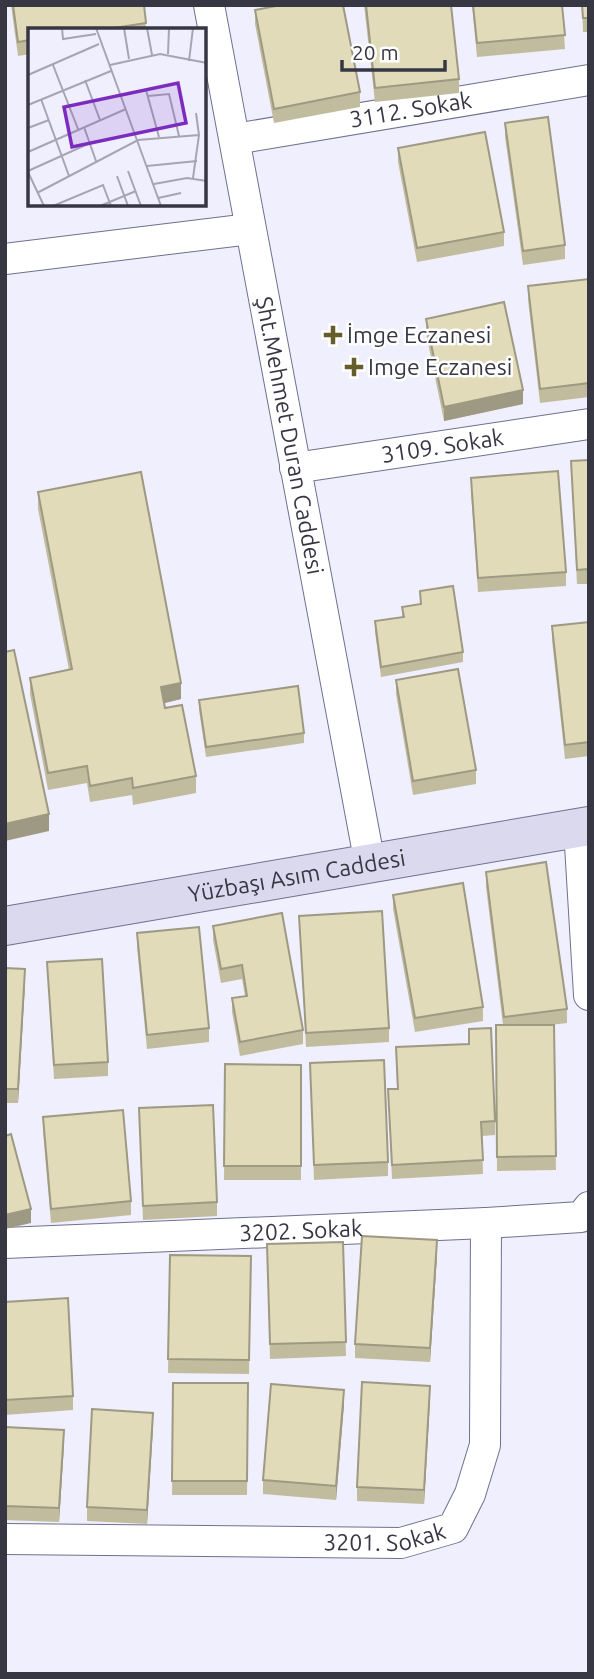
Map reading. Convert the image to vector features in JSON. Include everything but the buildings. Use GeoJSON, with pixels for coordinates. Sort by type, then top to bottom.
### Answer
{"type":"FeatureCollection","features":[{"type":"Feature","properties":{"kind":"main road","name":"Yüzbaşı Asım Caddesi"},"geometry":{"type":"LineString","coordinates":[[5,926],[584,827]]}},
{"type":"Feature","properties":{"kind":"street","name":"Şht.Mehmet Duran Caddesi"},"geometry":{"type":"LineString","coordinates":[[209,5],[370,864]]}},
{"type":"Feature","properties":{"kind":"street","name":"3112. Sokak"},"geometry":{"type":"LineString","coordinates":[[235,139],[589,80]]}},
{"type":"Feature","properties":{"kind":"street"},"geometry":{"type":"LineString","coordinates":[[5,259],[250,229]]}},
{"type":"Feature","properties":{"kind":"street","name":"3109. Sokak"},"geometry":{"type":"LineString","coordinates":[[295,468],[589,424]]}},
{"type":"Feature","properties":{"kind":"street"},"geometry":{"type":"LineString","coordinates":[[584,827],[589,995]]}},
{"type":"Feature","properties":{"kind":"street","name":"3202. Sokak"},"geometry":{"type":"LineString","coordinates":[[5,1243],[486,1223],[581,1217],[589,1207]]}},
{"type":"Feature","properties":{"kind":"street","name":"3201. Sokak"},"geometry":{"type":"LineString","coordinates":[[5,1539],[401,1543],[453,1528],[470,1494],[485,1445],[486,1223]]}},
{"type":"Feature","properties":{"kind":"place","name":"İmge Eczanesi"},"geometry":{"type":"Point","coordinates":[333,335]}},
{"type":"Feature","properties":{"kind":"place","name":"Imge Eczanesi"},"geometry":{"type":"Point","coordinates":[354,367]}}]}
